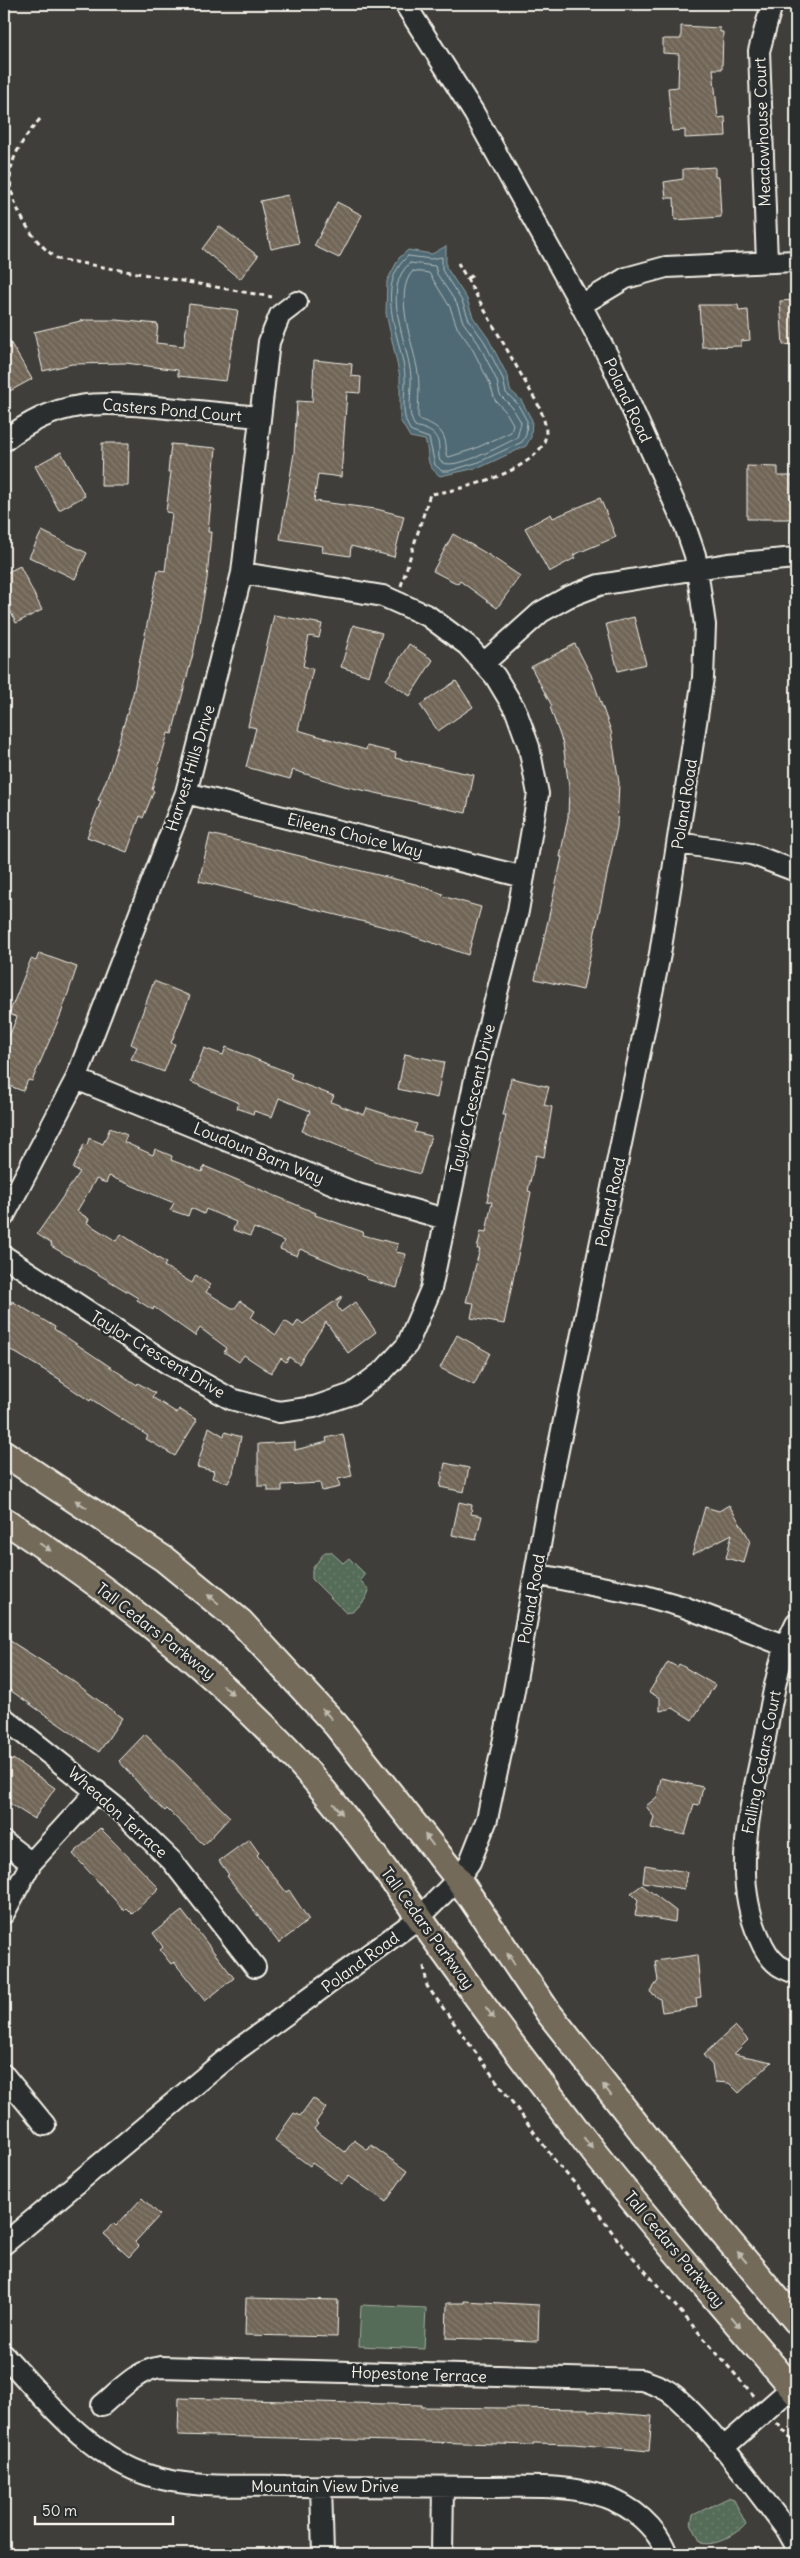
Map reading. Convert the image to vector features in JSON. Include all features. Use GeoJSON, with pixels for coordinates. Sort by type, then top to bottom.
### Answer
{"type":"FeatureCollection","features":[{"type":"Feature","properties":{"kind":"main road"},"geometry":{"type":"LineString","coordinates":[[4,1452],[164,1559],[241,1622],[336,1725],[458,1879],[548,2012],[712,2221],[796,2321]]}},
{"type":"Feature","properties":{"kind":"main road","name":"Tall Cedars Parkway"},"geometry":{"type":"LineString","coordinates":[[4,1520],[57,1555],[152,1625],[227,1689],[288,1750],[343,1814],[587,2143],[795,2388]]}},
{"type":"Feature","properties":{"kind":"street","name":"Poland Road"},"geometry":{"type":"LineString","coordinates":[[4,2244],[237,2050],[419,1918],[458,1879],[480,1843],[487,1819],[551,1484],[656,973],[703,678],[705,625],[698,568],[685,526],[611,362],[474,113],[405,4]]}},
{"type":"Feature","properties":{"kind":"street","name":"Meadowhouse Court"},"geometry":{"type":"LineString","coordinates":[[767,262],[759,50],[772,4]]}},
{"type":"Feature","properties":{"kind":"street"},"geometry":{"type":"LineString","coordinates":[[581,305],[626,278],[666,267],[796,261]]}},
{"type":"Feature","properties":{"kind":"street","name":"Harvest Hills Drive"},"geometry":{"type":"LineString","coordinates":[[4,1216],[76,1079],[186,793],[242,573],[269,342],[280,314],[297,302]]}},
{"type":"Feature","properties":{"kind":"street","name":"Casters Pond Court"},"geometry":{"type":"LineString","coordinates":[[4,441],[31,422],[52,413],[96,403],[259,417]]}},
{"type":"Feature","properties":{"kind":"street"},"geometry":{"type":"LineString","coordinates":[[484,662],[541,612],[568,597],[599,585],[698,568],[796,558]]}},
{"type":"Feature","properties":{"kind":"street","name":"Taylor Crescent Drive"},"geometry":{"type":"LineString","coordinates":[[4,1256],[177,1369],[231,1399],[279,1412],[314,1406],[352,1394],[384,1370],[407,1345],[431,1289],[444,1219],[475,1079],[518,912],[538,794],[529,747],[516,711],[495,676],[484,662],[450,630],[396,601],[364,592],[242,573]]}},
{"type":"Feature","properties":{"kind":"street","name":"Eileens Choice Way"},"geometry":{"type":"LineString","coordinates":[[186,793],[524,877]]}},
{"type":"Feature","properties":{"kind":"street"},"geometry":{"type":"LineString","coordinates":[[678,843],[751,854],[796,871]]}},
{"type":"Feature","properties":{"kind":"street","name":"Loudoun Barn Way"},"geometry":{"type":"LineString","coordinates":[[76,1079],[358,1194],[444,1219]]}},
{"type":"Feature","properties":{"kind":"street"},"geometry":{"type":"LineString","coordinates":[[535,1574],[668,1602],[786,1646]]}},
{"type":"Feature","properties":{"kind":"street","name":"Falling Cedars Court"},"geometry":{"type":"LineString","coordinates":[[795,1973],[778,1965],[764,1949],[753,1923],[746,1890],[745,1858],[749,1816],[779,1666],[796,1623]]}},
{"type":"Feature","properties":{"kind":"street","name":"Wheadon Terrace"},"geometry":{"type":"LineString","coordinates":[[4,1718],[97,1791],[172,1861],[255,1967]]}},
{"type":"Feature","properties":{"kind":"street"},"geometry":{"type":"LineString","coordinates":[[4,1913],[32,1863],[97,1791]]}},
{"type":"Feature","properties":{"kind":"street"},"geometry":{"type":"LineString","coordinates":[[4,1842],[32,1863]]}},
{"type":"Feature","properties":{"kind":"street"},"geometry":{"type":"LineString","coordinates":[[4,2075],[45,2125]]}},
{"type":"Feature","properties":{"kind":"street","name":"Mountain View Drive"},"geometry":{"type":"LineString","coordinates":[[4,2355],[90,2442],[108,2455],[148,2475],[169,2481],[222,2485],[526,2487],[588,2492],[614,2501],[646,2522],[658,2536],[666,2554]]}},
{"type":"Feature","properties":{"kind":"street","name":"Hopestone Terrace"},"geometry":{"type":"LineString","coordinates":[[102,2405],[135,2377],[148,2369],[160,2367],[642,2380],[658,2385],[675,2396],[723,2448],[787,2530],[795,2544],[796,2554]]}},
{"type":"Feature","properties":{"kind":"street"},"geometry":{"type":"LineString","coordinates":[[723,2448],[766,2410],[795,2388]]}},
{"type":"Feature","properties":{"kind":"street"},"geometry":{"type":"LineString","coordinates":[[321,2486],[323,2554]]}},
{"type":"Feature","properties":{"kind":"street"},"geometry":{"type":"LineString","coordinates":[[442,2554],[443,2486]]}},
{"type":"Feature","properties":{"kind":"path"},"geometry":{"type":"LineString","coordinates":[[40,119],[18,150],[10,168],[8,184],[12,200],[24,222],[34,239],[45,250],[58,259],[297,302]]}},
{"type":"Feature","properties":{"kind":"path"},"geometry":{"type":"LineString","coordinates":[[396,601],[430,494],[455,491],[509,470],[532,456],[545,439],[545,426],[540,408],[458,263]]}},
{"type":"Feature","properties":{"kind":"path"},"geometry":{"type":"LineString","coordinates":[[468,278],[475,274]]}},
{"type":"Feature","properties":{"kind":"path"},"geometry":{"type":"LineString","coordinates":[[424,1966],[428,1986],[556,2162],[618,2240],[796,2445]]}},
{"type":"Feature","properties":{"kind":"green space"},"geometry":{"type":"Polygon","coordinates":[[[325,1552],[331,1552],[343,1563],[349,1558],[365,1574],[360,1580],[369,1590],[368,1594],[361,1604],[350,1612],[346,1613],[312,1579],[312,1569],[325,1552]]]}},
{"type":"Feature","properties":{"kind":"green space"},"geometry":{"type":"Polygon","coordinates":[[[361,2305],[426,2308],[424,2349],[359,2346],[361,2305]]]}},
{"type":"Feature","properties":{"kind":"green space"},"geometry":{"type":"Polygon","coordinates":[[[728,2498],[734,2500],[746,2524],[737,2532],[719,2542],[701,2543],[691,2523],[693,2515],[728,2498]]]}},
{"type":"Feature","properties":{"kind":"water"},"geometry":{"type":"Polygon","coordinates":[[[446,246],[446,267],[467,299],[473,317],[488,338],[508,377],[510,390],[521,400],[532,420],[531,437],[526,446],[481,467],[440,476],[429,464],[425,440],[410,437],[400,420],[400,377],[386,313],[387,281],[399,258],[408,250],[432,254],[446,246]]]}},
{"type":"Feature","properties":{"kind":"building"},"geometry":{"type":"Polygon","coordinates":[[[681,26],[720,28],[720,32],[723,32],[722,69],[713,69],[718,118],[725,117],[726,136],[685,138],[685,130],[672,131],[668,88],[678,87],[679,54],[663,53],[663,39],[681,39],[681,26]]]}},
{"type":"Feature","properties":{"kind":"building"},"geometry":{"type":"Polygon","coordinates":[[[715,167],[715,177],[719,177],[721,217],[675,220],[674,198],[666,198],[664,182],[683,179],[683,169],[715,167]]]}},
{"type":"Feature","properties":{"kind":"building"},"geometry":{"type":"Polygon","coordinates":[[[288,195],[299,243],[271,249],[260,201],[288,195]]]}},
{"type":"Feature","properties":{"kind":"building"},"geometry":{"type":"Polygon","coordinates":[[[337,202],[362,215],[339,258],[314,246],[337,202]]]}},
{"type":"Feature","properties":{"kind":"building"},"geometry":{"type":"Polygon","coordinates":[[[219,226],[258,256],[240,279],[202,249],[219,226]]]}},
{"type":"Feature","properties":{"kind":"building"},"geometry":{"type":"Polygon","coordinates":[[[796,300],[796,344],[783,345],[780,301],[796,300]]]}},
{"type":"Feature","properties":{"kind":"building"},"geometry":{"type":"Polygon","coordinates":[[[189,304],[238,310],[226,381],[178,376],[178,370],[126,363],[72,364],[43,371],[34,332],[85,320],[117,320],[158,324],[156,343],[184,346],[189,304]]]}},
{"type":"Feature","properties":{"kind":"building"},"geometry":{"type":"Polygon","coordinates":[[[699,305],[738,305],[739,311],[748,310],[750,340],[741,341],[741,346],[702,347],[699,305]]]}},
{"type":"Feature","properties":{"kind":"building"},"geometry":{"type":"Polygon","coordinates":[[[4,332],[32,379],[8,392],[4,384],[4,332]]]}},
{"type":"Feature","properties":{"kind":"building"},"geometry":{"type":"Polygon","coordinates":[[[314,360],[352,364],[351,376],[361,377],[360,393],[347,392],[341,477],[318,474],[314,501],[376,509],[404,516],[394,557],[351,546],[350,556],[322,552],[323,546],[280,539],[294,453],[297,401],[312,402],[314,360]]]}},
{"type":"Feature","properties":{"kind":"building"},"geometry":{"type":"Polygon","coordinates":[[[102,443],[129,443],[128,486],[101,486],[102,443]]]}},
{"type":"Feature","properties":{"kind":"building"},"geometry":{"type":"Polygon","coordinates":[[[171,444],[216,448],[208,532],[211,532],[207,579],[194,650],[172,734],[168,733],[152,790],[154,791],[143,818],[140,816],[127,852],[87,837],[101,801],[98,800],[109,773],[133,694],[158,570],[165,571],[172,513],[166,512],[171,472],[168,472],[171,444]]]}},
{"type":"Feature","properties":{"kind":"building"},"geometry":{"type":"Polygon","coordinates":[[[61,452],[85,496],[59,510],[35,466],[61,452]]]}},
{"type":"Feature","properties":{"kind":"building"},"geometry":{"type":"Polygon","coordinates":[[[747,466],[778,467],[778,476],[796,476],[796,519],[747,519],[747,466]]]}},
{"type":"Feature","properties":{"kind":"building"},"geometry":{"type":"Polygon","coordinates":[[[600,498],[616,537],[573,555],[575,558],[549,572],[525,528],[551,514],[553,518],[600,498]]]}},
{"type":"Feature","properties":{"kind":"building"},"geometry":{"type":"Polygon","coordinates":[[[42,531],[87,553],[75,579],[29,557],[42,531]]]}},
{"type":"Feature","properties":{"kind":"building"},"geometry":{"type":"Polygon","coordinates":[[[453,534],[520,576],[497,608],[460,581],[458,584],[433,571],[453,534]]]}},
{"type":"Feature","properties":{"kind":"building"},"geometry":{"type":"Polygon","coordinates":[[[20,566],[42,610],[16,623],[4,598],[4,574],[20,566]]]}},
{"type":"Feature","properties":{"kind":"building"},"geometry":{"type":"Polygon","coordinates":[[[274,615],[322,624],[319,638],[309,636],[303,666],[313,669],[298,730],[366,750],[367,746],[396,753],[395,758],[474,775],[466,813],[344,786],[293,770],[290,779],[246,767],[256,728],[248,726],[274,615]]]}},
{"type":"Feature","properties":{"kind":"building"},"geometry":{"type":"Polygon","coordinates":[[[634,617],[646,664],[618,671],[606,624],[634,617]]]}},
{"type":"Feature","properties":{"kind":"building"},"geometry":{"type":"Polygon","coordinates":[[[353,625],[382,633],[369,676],[341,667],[353,625]]]}},
{"type":"Feature","properties":{"kind":"building"},"geometry":{"type":"Polygon","coordinates":[[[409,644],[433,660],[410,696],[386,680],[409,644]]]}},
{"type":"Feature","properties":{"kind":"building"},"geometry":{"type":"Polygon","coordinates":[[[575,644],[591,675],[611,731],[619,783],[617,827],[583,990],[535,979],[562,857],[560,857],[568,817],[569,787],[563,744],[550,707],[552,706],[531,667],[575,644]]]}},
{"type":"Feature","properties":{"kind":"building"},"geometry":{"type":"Polygon","coordinates":[[[456,681],[473,707],[438,731],[420,705],[456,681]]]}},
{"type":"Feature","properties":{"kind":"building"},"geometry":{"type":"Polygon","coordinates":[[[210,834],[415,884],[443,894],[442,896],[481,907],[468,955],[389,928],[199,881],[210,834]]]}},
{"type":"Feature","properties":{"kind":"building"},"geometry":{"type":"Polygon","coordinates":[[[39,953],[77,967],[61,1014],[32,1081],[28,1080],[23,1091],[4,1084],[4,1049],[17,1017],[9,1014],[31,959],[36,961],[39,953]]]}},
{"type":"Feature","properties":{"kind":"building"},"geometry":{"type":"Polygon","coordinates":[[[154,981],[190,996],[171,1043],[175,1044],[164,1072],[131,1059],[137,1047],[131,1044],[154,981]]]}},
{"type":"Feature","properties":{"kind":"building"},"geometry":{"type":"Polygon","coordinates":[[[226,1047],[292,1074],[290,1079],[334,1096],[331,1102],[364,1115],[367,1108],[417,1124],[414,1132],[431,1136],[420,1174],[378,1162],[302,1131],[310,1111],[279,1098],[272,1117],[254,1111],[253,1114],[237,1108],[239,1103],[191,1082],[204,1048],[223,1055],[226,1047]]]}},
{"type":"Feature","properties":{"kind":"building"},"geometry":{"type":"Polygon","coordinates":[[[405,1054],[444,1062],[437,1098],[398,1089],[405,1054]]]}},
{"type":"Feature","properties":{"kind":"building"},"geometry":{"type":"Polygon","coordinates":[[[511,1078],[549,1087],[544,1105],[552,1107],[544,1157],[536,1155],[528,1191],[531,1192],[504,1324],[471,1318],[474,1303],[466,1302],[480,1249],[477,1249],[481,1231],[486,1232],[492,1202],[487,1201],[506,1115],[503,1115],[511,1078]]]}},
{"type":"Feature","properties":{"kind":"building"},"geometry":{"type":"Polygon","coordinates":[[[110,1128],[127,1135],[124,1142],[153,1155],[155,1149],[172,1156],[171,1160],[202,1172],[204,1166],[316,1213],[315,1215],[363,1232],[362,1235],[398,1244],[396,1252],[406,1254],[397,1288],[366,1279],[367,1277],[300,1249],[297,1256],[280,1249],[284,1241],[254,1228],[250,1236],[233,1230],[236,1222],[206,1209],[204,1214],[191,1208],[188,1216],[170,1210],[174,1203],[109,1176],[106,1183],[96,1179],[77,1211],[89,1219],[87,1223],[116,1241],[121,1234],[166,1263],[164,1266],[192,1283],[196,1275],[210,1285],[206,1292],[232,1308],[235,1308],[240,1301],[255,1311],[251,1318],[276,1335],[285,1321],[294,1327],[298,1320],[303,1324],[342,1296],[337,1306],[341,1312],[355,1302],[376,1332],[348,1353],[326,1322],[299,1364],[289,1357],[286,1362],[281,1358],[271,1373],[244,1355],[239,1362],[224,1352],[227,1348],[200,1328],[195,1336],[154,1307],[153,1310],[137,1300],[138,1298],[51,1246],[52,1244],[37,1234],[80,1172],[73,1169],[84,1144],[87,1145],[89,1138],[103,1144],[110,1128]]]}},
{"type":"Feature","properties":{"kind":"building"},"geometry":{"type":"Polygon","coordinates":[[[4,1300],[11,1304],[12,1301],[55,1327],[54,1329],[137,1385],[138,1383],[155,1393],[152,1397],[177,1413],[179,1409],[197,1420],[175,1456],[146,1439],[148,1436],[91,1399],[90,1401],[61,1380],[4,1346],[4,1300]]]}},
{"type":"Feature","properties":{"kind":"building"},"geometry":{"type":"Polygon","coordinates":[[[457,1335],[490,1353],[474,1385],[440,1368],[457,1335]]]}},
{"type":"Feature","properties":{"kind":"building"},"geometry":{"type":"Polygon","coordinates":[[[209,1427],[224,1436],[225,1432],[241,1437],[233,1473],[228,1483],[212,1478],[214,1471],[197,1467],[209,1427]]]}},
{"type":"Feature","properties":{"kind":"building"},"geometry":{"type":"Polygon","coordinates":[[[343,1434],[352,1476],[338,1479],[340,1487],[322,1491],[320,1483],[282,1485],[282,1491],[268,1491],[268,1486],[258,1486],[258,1444],[295,1442],[295,1450],[327,1442],[326,1438],[343,1434]]]}},
{"type":"Feature","properties":{"kind":"building"},"geometry":{"type":"Polygon","coordinates":[[[445,1463],[469,1468],[464,1492],[440,1487],[445,1463]]]}},
{"type":"Feature","properties":{"kind":"building"},"geometry":{"type":"Polygon","coordinates":[[[459,1502],[472,1505],[471,1514],[482,1516],[476,1540],[452,1535],[459,1502]]]}},
{"type":"Feature","properties":{"kind":"building"},"geometry":{"type":"Polygon","coordinates":[[[729,1505],[750,1540],[744,1563],[726,1558],[732,1534],[692,1555],[705,1507],[719,1511],[729,1505]]]}},
{"type":"Feature","properties":{"kind":"building"},"geometry":{"type":"Polygon","coordinates":[[[4,1637],[70,1679],[122,1718],[99,1752],[4,1686],[7,1683],[4,1681],[4,1637]]]}},
{"type":"Feature","properties":{"kind":"building"},"geometry":{"type":"Polygon","coordinates":[[[668,1662],[677,1667],[679,1664],[715,1685],[692,1720],[673,1708],[660,1711],[660,1698],[649,1692],[668,1662]]]}},
{"type":"Feature","properties":{"kind":"building"},"geometry":{"type":"Polygon","coordinates":[[[145,1734],[230,1817],[204,1845],[167,1809],[165,1811],[153,1800],[119,1761],[145,1734]]]}},
{"type":"Feature","properties":{"kind":"building"},"geometry":{"type":"Polygon","coordinates":[[[4,1756],[12,1761],[13,1759],[55,1788],[34,1819],[4,1800],[4,1756]]]}},
{"type":"Feature","properties":{"kind":"building"},"geometry":{"type":"Polygon","coordinates":[[[661,1778],[703,1787],[699,1805],[694,1804],[685,1835],[651,1828],[654,1817],[646,1806],[657,1797],[661,1778]]]}},
{"type":"Feature","properties":{"kind":"building"},"geometry":{"type":"Polygon","coordinates":[[[100,1828],[159,1888],[132,1914],[126,1908],[124,1910],[73,1854],[100,1828]]]}},
{"type":"Feature","properties":{"kind":"building"},"geometry":{"type":"Polygon","coordinates":[[[249,1839],[259,1853],[257,1855],[286,1892],[289,1890],[309,1920],[279,1943],[227,1876],[229,1875],[219,1861],[249,1839]]]}},
{"type":"Feature","properties":{"kind":"building"},"geometry":{"type":"Polygon","coordinates":[[[645,1865],[687,1872],[684,1889],[643,1882],[645,1865]]]}},
{"type":"Feature","properties":{"kind":"building"},"geometry":{"type":"Polygon","coordinates":[[[642,1885],[676,1911],[675,1922],[635,1915],[638,1900],[631,1893],[642,1885]]]}},
{"type":"Feature","properties":{"kind":"building"},"geometry":{"type":"Polygon","coordinates":[[[182,1911],[234,1978],[205,2001],[174,1962],[171,1964],[160,1950],[163,1947],[153,1933],[182,1911]]]}},
{"type":"Feature","properties":{"kind":"building"},"geometry":{"type":"Polygon","coordinates":[[[697,1955],[701,1997],[696,1998],[697,2007],[662,2012],[660,1999],[650,1992],[658,1981],[655,1961],[697,1955]]]}},
{"type":"Feature","properties":{"kind":"building"},"geometry":{"type":"Polygon","coordinates":[[[735,2026],[748,2040],[734,2054],[772,2062],[739,2093],[729,2083],[715,2082],[712,2065],[703,2055],[735,2026]]]}},
{"type":"Feature","properties":{"kind":"building"},"geometry":{"type":"Polygon","coordinates":[[[313,2098],[326,2108],[316,2122],[318,2124],[314,2129],[345,2152],[354,2140],[368,2150],[371,2145],[407,2171],[386,2202],[349,2176],[342,2184],[312,2163],[310,2166],[275,2140],[294,2113],[300,2116],[313,2098]]]}},
{"type":"Feature","properties":{"kind":"building"},"geometry":{"type":"Polygon","coordinates":[[[142,2198],[160,2215],[135,2242],[139,2246],[129,2257],[104,2234],[113,2223],[116,2226],[142,2198]]]}},
{"type":"Feature","properties":{"kind":"building"},"geometry":{"type":"Polygon","coordinates":[[[246,2298],[338,2300],[337,2337],[245,2335],[246,2298]]]}},
{"type":"Feature","properties":{"kind":"building"},"geometry":{"type":"Polygon","coordinates":[[[464,2301],[539,2305],[538,2341],[446,2338],[447,2303],[464,2303],[464,2301]]]}},
{"type":"Feature","properties":{"kind":"building"},"geometry":{"type":"Polygon","coordinates":[[[179,2398],[421,2405],[421,2407],[588,2409],[588,2411],[652,2416],[649,2451],[575,2444],[533,2443],[533,2445],[178,2435],[179,2398]]]}}]}
